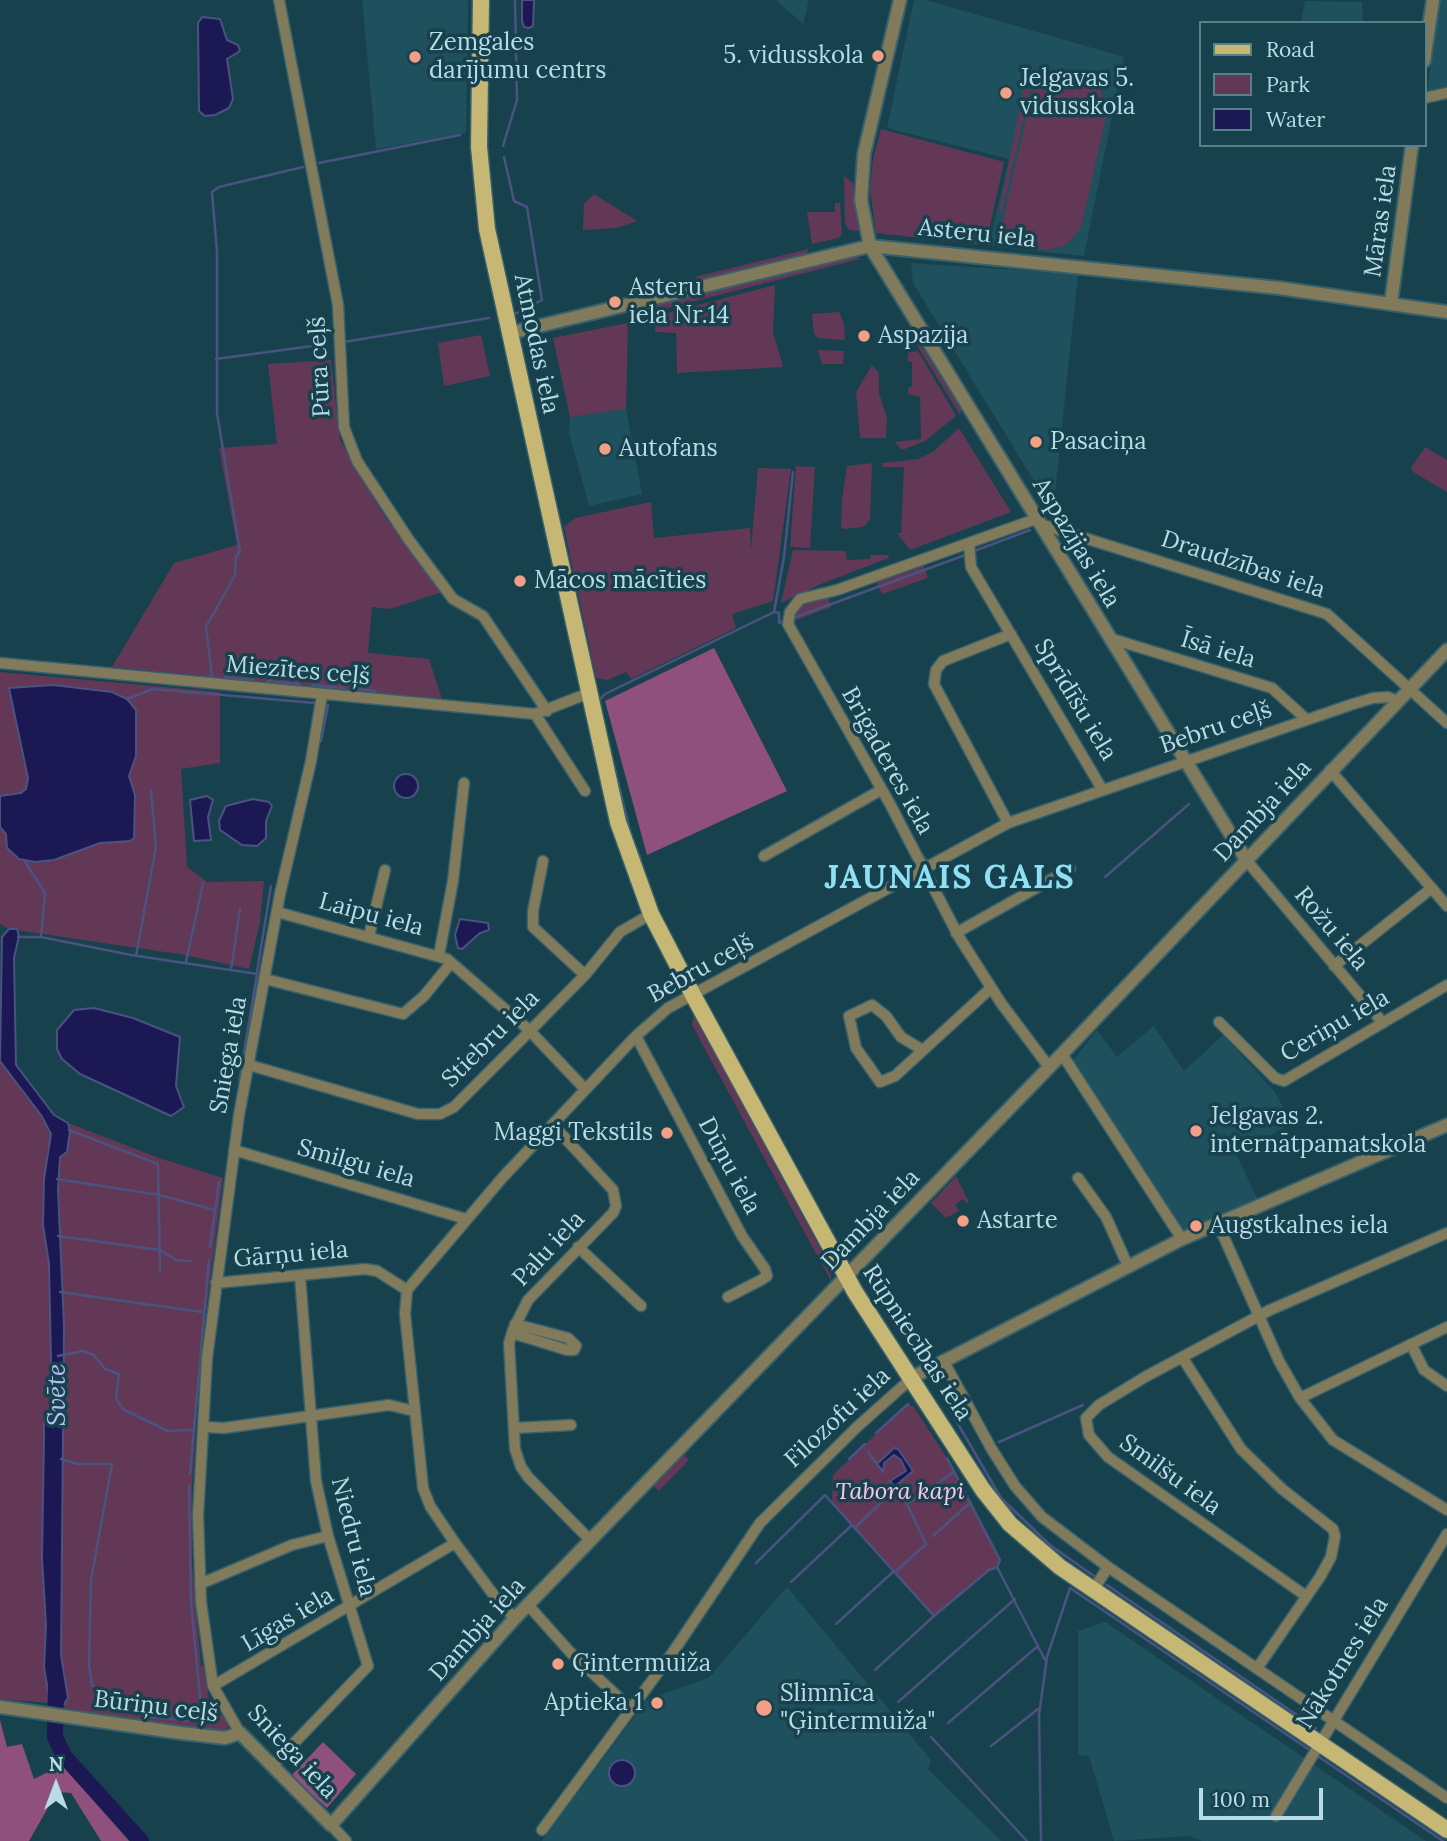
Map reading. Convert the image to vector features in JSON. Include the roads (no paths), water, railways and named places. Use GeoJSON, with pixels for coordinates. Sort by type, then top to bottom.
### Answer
{"type":"FeatureCollection","features":[{"type":"Feature","properties":{"kind":"main road","name":"Atmodas iela"},"geometry":{"type":"LineString","coordinates":[[481,0],[479,147],[487,229],[589,693]]}},
{"type":"Feature","properties":{"kind":"main road","name":"Rūpniecības iela"},"geometry":{"type":"LineString","coordinates":[[589,693],[618,822],[650,914],[845,1275],[996,1507],[1028,1542],[1094,1590],[1447,1830]]}},
{"type":"Feature","properties":{"kind":"street","name":"Pūra ceļš"},"geometry":{"type":"LineString","coordinates":[[279,0],[338,305],[344,427],[357,461],[409,540],[453,599],[483,616],[547,710]]}},
{"type":"Feature","properties":{"kind":"street","name":"Aspazijas iela"},"geometry":{"type":"LineString","coordinates":[[900,0],[864,154],[861,200],[870,246],[1247,861]]}},
{"type":"Feature","properties":{"kind":"street"},"geometry":{"type":"LineString","coordinates":[[1426,47],[1433,0]]}},
{"type":"Feature","properties":{"kind":"street"},"geometry":{"type":"LineString","coordinates":[[1426,98],[1447,93]]}},
{"type":"Feature","properties":{"kind":"street","name":"Māras iela"},"geometry":{"type":"LineString","coordinates":[[1391,303],[1412,147]]}},
{"type":"Feature","properties":{"kind":"street","name":"Asteru iela"},"geometry":{"type":"LineString","coordinates":[[510,333],[870,246],[1101,268],[1447,312]]}},
{"type":"Feature","properties":{"kind":"street"},"geometry":{"type":"LineString","coordinates":[[969,543],[1038,522]]}},
{"type":"Feature","properties":{"kind":"street","name":"Draudzības iela"},"geometry":{"type":"LineString","coordinates":[[1038,522],[1327,614],[1447,723]]}},
{"type":"Feature","properties":{"kind":"street","name":"Brigaderes iela"},"geometry":{"type":"LineString","coordinates":[[969,543],[828,593],[800,599],[790,612],[788,624],[957,933],[991,988],[1049,1067]]}},
{"type":"Feature","properties":{"kind":"street","name":"Sprīdīšu iela"},"geometry":{"type":"LineString","coordinates":[[969,543],[971,567],[1102,789]]}},
{"type":"Feature","properties":{"kind":"street","name":"Sprīdīšu iela"},"geometry":{"type":"LineString","coordinates":[[1008,822],[934,684],[936,670],[943,660],[1011,634]]}},
{"type":"Feature","properties":{"kind":"street","name":"Īsā iela"},"geometry":{"type":"LineString","coordinates":[[1108,638],[1272,688],[1306,719]]}},
{"type":"Feature","properties":{"kind":"street","name":"Dambja iela"},"geometry":{"type":"LineString","coordinates":[[331,1825],[514,1618],[1062,1054],[1409,687],[1444,657]]}},
{"type":"Feature","properties":{"kind":"street","name":"Miezītes ceļš"},"geometry":{"type":"LineString","coordinates":[[0,663],[535,714],[589,693]]}},
{"type":"Feature","properties":{"kind":"street","name":"Sniega iela"},"geometry":{"type":"LineString","coordinates":[[322,695],[311,761],[296,814],[264,978],[234,1150],[207,1358],[198,1516],[200,1584],[213,1686],[240,1733],[331,1825]]}},
{"type":"Feature","properties":{"kind":"street","name":"Bebru ceļš"},"geometry":{"type":"LineString","coordinates":[[407,1290],[466,1219],[657,1015],[1008,822],[1373,698],[1388,697],[1397,701]]}},
{"type":"Feature","properties":{"kind":"street"},"geometry":{"type":"LineString","coordinates":[[535,714],[585,791]]}},
{"type":"Feature","properties":{"kind":"street"},"geometry":{"type":"LineString","coordinates":[[1330,770],[1447,906]]}},
{"type":"Feature","properties":{"kind":"street"},"geometry":{"type":"LineString","coordinates":[[439,956],[453,881],[464,783]]}},
{"type":"Feature","properties":{"kind":"street"},"geometry":{"type":"LineString","coordinates":[[764,856],[881,790]]}},
{"type":"Feature","properties":{"kind":"street"},"geometry":{"type":"LineString","coordinates":[[543,861],[533,911],[533,927],[585,975]]}},
{"type":"Feature","properties":{"kind":"street","name":"Rožu iela"},"geometry":{"type":"LineString","coordinates":[[1247,861],[1383,1023]]}},
{"type":"Feature","properties":{"kind":"street"},"geometry":{"type":"LineString","coordinates":[[957,933],[1070,869]]}},
{"type":"Feature","properties":{"kind":"street"},"geometry":{"type":"LineString","coordinates":[[369,936],[385,870]]}},
{"type":"Feature","properties":{"kind":"street"},"geometry":{"type":"LineString","coordinates":[[1335,966],[1432,888]]}},
{"type":"Feature","properties":{"kind":"street","name":"Laipu iela"},"geometry":{"type":"LineString","coordinates":[[277,912],[439,956],[452,963],[529,1030],[585,1089]]}},
{"type":"Feature","properties":{"kind":"street","name":"Stiebru iela"},"geometry":{"type":"LineString","coordinates":[[249,1065],[418,1114],[440,1114],[454,1107],[585,975],[620,932],[650,914]]}},
{"type":"Feature","properties":{"kind":"street"},"geometry":{"type":"LineString","coordinates":[[264,978],[403,1014],[424,996],[452,963]]}},
{"type":"Feature","properties":{"kind":"street","name":"Ceriņu iela"},"geometry":{"type":"LineString","coordinates":[[1219,1022],[1275,1079],[1284,1081],[1447,985]]}},
{"type":"Feature","properties":{"kind":"street"},"geometry":{"type":"LineString","coordinates":[[921,1049],[901,1037],[886,1016],[872,1005],[849,1016],[856,1048],[880,1082],[895,1076],[921,1049],[991,988]]}},
{"type":"Feature","properties":{"kind":"street","name":"Dūņu iela"},"geometry":{"type":"LineString","coordinates":[[636,1036],[742,1236],[765,1269],[766,1276],[761,1280],[728,1297]]}},
{"type":"Feature","properties":{"kind":"street"},"geometry":{"type":"LineString","coordinates":[[1062,1054],[1182,1239]]}},
{"type":"Feature","properties":{"kind":"street","name":"Palu iela"},"geometry":{"type":"LineString","coordinates":[[553,1125],[613,1190],[616,1197],[613,1213],[528,1300],[514,1328],[509,1343],[515,1449],[521,1467],[591,1541]]}},
{"type":"Feature","properties":{"kind":"street","name":"Filozofu iela"},"geometry":{"type":"LineString","coordinates":[[542,1830],[631,1709],[760,1523],[857,1427],[913,1377],[1182,1239],[1447,1125]]}},
{"type":"Feature","properties":{"kind":"street","name":"Smilgu iela"},"geometry":{"type":"LineString","coordinates":[[234,1150],[466,1219]]}},
{"type":"Feature","properties":{"kind":"street"},"geometry":{"type":"LineString","coordinates":[[1078,1178],[1106,1217],[1128,1266]]}},
{"type":"Feature","properties":{"kind":"street"},"geometry":{"type":"LineString","coordinates":[[1218,1224],[1258,1316],[1300,1398],[1333,1440],[1447,1510]]}},
{"type":"Feature","properties":{"kind":"street","name":"Smilšu iela"},"geometry":{"type":"LineString","coordinates":[[1306,1596],[1108,1457],[1089,1435],[1086,1418],[1093,1409],[1258,1316],[1447,1233]]}},
{"type":"Feature","properties":{"kind":"street"},"geometry":{"type":"LineString","coordinates":[[579,1247],[641,1306]]}},
{"type":"Feature","properties":{"kind":"street","name":"Gārņu iela"},"geometry":{"type":"LineString","coordinates":[[216,1283],[365,1269],[377,1271],[407,1290]]}},
{"type":"Feature","properties":{"kind":"street","name":"Niedru iela"},"geometry":{"type":"LineString","coordinates":[[272,1766],[368,1666],[328,1536],[316,1481],[300,1276]]}},
{"type":"Feature","properties":{"kind":"street"},"geometry":{"type":"LineString","coordinates":[[407,1290],[405,1314],[423,1488],[430,1506],[455,1543],[514,1618]]}},
{"type":"Feature","properties":{"kind":"street"},"geometry":{"type":"LineString","coordinates":[[1300,1398],[1447,1327]]}},
{"type":"Feature","properties":{"kind":"street"},"geometry":{"type":"LineString","coordinates":[[514,1328],[568,1338],[576,1346],[574,1350],[567,1350],[514,1328]]}},
{"type":"Feature","properties":{"kind":"street"},"geometry":{"type":"LineString","coordinates":[[1411,1344],[1424,1370],[1447,1386]]}},
{"type":"Feature","properties":{"kind":"street"},"geometry":{"type":"LineString","coordinates":[[1182,1357],[1241,1449],[1271,1480],[1332,1529],[1335,1536],[1331,1557],[1258,1667]]}},
{"type":"Feature","properties":{"kind":"street"},"geometry":{"type":"LineString","coordinates":[[943,1360],[973,1418],[1029,1505],[1108,1567],[1447,1798]]}},
{"type":"Feature","properties":{"kind":"street"},"geometry":{"type":"LineString","coordinates":[[205,1427],[223,1428],[389,1405],[414,1411]]}},
{"type":"Feature","properties":{"kind":"street"},"geometry":{"type":"LineString","coordinates":[[514,1428],[571,1425]]}},
{"type":"Feature","properties":{"kind":"street","name":"Nākotnes iela"},"geometry":{"type":"LineString","coordinates":[[1276,1816],[1447,1534]]}},
{"type":"Feature","properties":{"kind":"street"},"geometry":{"type":"LineString","coordinates":[[200,1584],[292,1545],[328,1536]]}},
{"type":"Feature","properties":{"kind":"street","name":"Līgas iela"},"geometry":{"type":"LineString","coordinates":[[213,1686],[455,1543]]}},
{"type":"Feature","properties":{"kind":"street"},"geometry":{"type":"LineString","coordinates":[[1094,1590],[1108,1567]]}},
{"type":"Feature","properties":{"kind":"street"},"geometry":{"type":"LineString","coordinates":[[528,1605],[570,1652],[631,1709]]}},
{"type":"Feature","properties":{"kind":"street","name":"Būriņu ceļš"},"geometry":{"type":"LineString","coordinates":[[0,1707],[214,1737],[233,1737],[240,1733]]}},
{"type":"Feature","properties":{"kind":"street"},"geometry":{"type":"LineString","coordinates":[[331,1825],[346,1841]]}},
{"type":"Feature","properties":{"kind":"water"},"geometry":{"type":"Polygon","coordinates":[[[522,0],[534,0],[533,26],[529,28],[524,27],[522,21],[522,0]]]}},
{"type":"Feature","properties":{"kind":"water"},"geometry":{"type":"Polygon","coordinates":[[[202,17],[220,19],[227,40],[238,45],[240,51],[227,59],[233,99],[229,108],[215,115],[205,116],[199,111],[198,23],[202,17]]]}},
{"type":"Feature","properties":{"kind":"water"},"geometry":{"type":"Polygon","coordinates":[[[53,685],[112,692],[127,699],[136,710],[136,756],[129,776],[135,795],[134,838],[130,841],[100,843],[54,860],[35,862],[19,859],[7,848],[6,834],[0,827],[0,796],[21,793],[26,789],[28,778],[9,688],[53,685]]]}},
{"type":"Feature","properties":{"kind":"water"},"geometry":{"type":"Polygon","coordinates":[[[406,774],[415,777],[418,786],[415,795],[406,798],[397,795],[394,786],[397,777],[406,774]]]}},
{"type":"Feature","properties":{"kind":"water"},"geometry":{"type":"Polygon","coordinates":[[[207,796],[213,800],[208,817],[211,840],[194,841],[190,800],[207,796]]]}},
{"type":"Feature","properties":{"kind":"water"},"geometry":{"type":"Polygon","coordinates":[[[253,799],[269,802],[272,806],[266,821],[266,838],[257,846],[242,845],[220,830],[219,821],[226,806],[253,799]]]}},
{"type":"Feature","properties":{"kind":"water"},"geometry":{"type":"Polygon","coordinates":[[[460,919],[488,923],[489,930],[480,933],[462,949],[458,948],[455,935],[460,919]]]}},
{"type":"Feature","properties":{"kind":"water"},"geometry":{"type":"Polygon","coordinates":[[[9,929],[17,929],[19,936],[14,958],[16,1065],[54,1115],[68,1123],[70,1131],[67,1152],[60,1157],[58,1190],[64,1326],[61,1655],[68,1698],[62,1707],[50,1703],[44,1667],[44,1423],[52,1410],[49,1264],[43,1225],[44,1179],[51,1134],[41,1115],[0,1061],[2,937],[9,929]]]}},
{"type":"Feature","properties":{"kind":"water"},"geometry":{"type":"Polygon","coordinates":[[[94,1008],[133,1018],[180,1037],[176,1086],[184,1107],[171,1116],[80,1074],[62,1059],[57,1049],[57,1030],[74,1010],[94,1008]]]}},
{"type":"Feature","properties":{"kind":"water"},"geometry":{"type":"Polygon","coordinates":[[[894,1448],[898,1449],[913,1471],[893,1488],[890,1481],[906,1471],[901,1460],[894,1455],[884,1463],[883,1472],[877,1464],[894,1448]]]}},
{"type":"Feature","properties":{"kind":"water"},"geometry":{"type":"Polygon","coordinates":[[[622,1760],[631,1764],[635,1773],[631,1782],[622,1786],[613,1782],[609,1773],[613,1764],[622,1760]]]}},
{"type":"Feature","properties":{"kind":"waterway"},"geometry":{"type":"LineString","coordinates":[[503,146],[517,100],[515,0]]}},
{"type":"Feature","properties":{"kind":"waterway"},"geometry":{"type":"LineString","coordinates":[[319,163],[460,135]]}},
{"type":"Feature","properties":{"kind":"waterway"},"geometry":{"type":"LineString","coordinates":[[504,157],[514,201],[527,207],[542,300],[529,307]]}},
{"type":"Feature","properties":{"kind":"waterway"},"geometry":{"type":"LineString","coordinates":[[206,679],[212,676],[206,627],[235,575],[236,556],[240,552],[217,413],[217,252],[212,192],[219,187],[303,167]]}},
{"type":"Feature","properties":{"kind":"waterway"},"geometry":{"type":"LineString","coordinates":[[514,314],[523,311]]}},
{"type":"Feature","properties":{"kind":"waterway"},"geometry":{"type":"LineString","coordinates":[[344,342],[489,318]]}},
{"type":"Feature","properties":{"kind":"waterway"},"geometry":{"type":"LineString","coordinates":[[216,359],[327,344]]}},
{"type":"Feature","properties":{"kind":"waterway"},"geometry":{"type":"LineString","coordinates":[[599,700],[605,694],[774,612],[784,557],[793,472]]}},
{"type":"Feature","properties":{"kind":"waterway"},"geometry":{"type":"LineString","coordinates":[[974,551],[1030,530]]}},
{"type":"Feature","properties":{"kind":"waterway"},"geometry":{"type":"LineString","coordinates":[[793,618],[968,554]]}},
{"type":"Feature","properties":{"kind":"waterway"},"geometry":{"type":"LineString","coordinates":[[774,612],[779,613],[779,623],[784,621]]}},
{"type":"Feature","properties":{"kind":"waterway"},"geometry":{"type":"LineString","coordinates":[[225,677],[253,680]]}},
{"type":"Feature","properties":{"kind":"waterway"},"geometry":{"type":"LineString","coordinates":[[267,681],[299,684]]}},
{"type":"Feature","properties":{"kind":"waterway"},"geometry":{"type":"LineString","coordinates":[[312,685],[345,688]]}},
{"type":"Feature","properties":{"kind":"waterway"},"geometry":{"type":"LineString","coordinates":[[127,699],[153,689],[315,703]]}},
{"type":"Feature","properties":{"kind":"waterway"},"geometry":{"type":"LineString","coordinates":[[359,689],[376,691]]}},
{"type":"Feature","properties":{"kind":"waterway"},"geometry":{"type":"LineString","coordinates":[[321,741],[328,705]]}},
{"type":"Feature","properties":{"kind":"waterway"},"geometry":{"type":"LineString","coordinates":[[604,724],[631,835],[641,860]]}},
{"type":"Feature","properties":{"kind":"waterway"},"geometry":{"type":"LineString","coordinates":[[136,956],[156,847],[151,790]]}},
{"type":"Feature","properties":{"kind":"waterway"},"geometry":{"type":"LineString","coordinates":[[1105,877],[1189,804]]}},
{"type":"Feature","properties":{"kind":"waterway"},"geometry":{"type":"LineString","coordinates":[[919,851],[928,862]]}},
{"type":"Feature","properties":{"kind":"waterway"},"geometry":{"type":"LineString","coordinates":[[24,860],[45,893],[41,937]]}},
{"type":"Feature","properties":{"kind":"waterway"},"geometry":{"type":"LineString","coordinates":[[186,962],[203,883]]}},
{"type":"Feature","properties":{"kind":"waterway"},"geometry":{"type":"LineString","coordinates":[[257,972],[271,886]]}},
{"type":"Feature","properties":{"kind":"waterway"},"geometry":{"type":"LineString","coordinates":[[231,970],[240,909]]}},
{"type":"Feature","properties":{"kind":"waterway"},"geometry":{"type":"LineString","coordinates":[[18,937],[41,937],[131,955],[257,974],[239,1083]]}},
{"type":"Feature","properties":{"kind":"waterway"},"geometry":{"type":"LineString","coordinates":[[69,1130],[158,1164],[160,1272]]}},
{"type":"Feature","properties":{"kind":"waterway"},"geometry":{"type":"LineString","coordinates":[[57,1179],[159,1195],[215,1210]]}},
{"type":"Feature","properties":{"kind":"waterway"},"geometry":{"type":"LineString","coordinates":[[210,1247],[219,1182]]}},
{"type":"Feature","properties":{"kind":"waterway"},"geometry":{"type":"LineString","coordinates":[[58,1236],[160,1250],[176,1260],[191,1261]]}},
{"type":"Feature","properties":{"kind":"waterway"},"geometry":{"type":"LineString","coordinates":[[190,1474],[209,1260]]}},
{"type":"Feature","properties":{"kind":"waterway"},"geometry":{"type":"LineString","coordinates":[[60,1292],[202,1312]]}},
{"type":"Feature","properties":{"kind":"waterway"},"geometry":{"type":"LineString","coordinates":[[58,1356],[83,1351],[94,1355],[105,1369],[119,1374],[116,1399],[124,1410],[168,1431],[192,1430]]}},
{"type":"Feature","properties":{"kind":"waterway"},"geometry":{"type":"LineString","coordinates":[[940,1393],[1001,1498],[1050,1545],[1094,1576]]}},
{"type":"Feature","properties":{"kind":"waterway"},"geometry":{"type":"LineString","coordinates":[[876,1433],[908,1404]]}},
{"type":"Feature","properties":{"kind":"waterway"},"geometry":{"type":"LineString","coordinates":[[999,1442],[1083,1405]]}},
{"type":"Feature","properties":{"kind":"waterway"},"geometry":{"type":"LineString","coordinates":[[849,1459],[865,1444]]}},
{"type":"Feature","properties":{"kind":"waterway"},"geometry":{"type":"LineString","coordinates":[[868,1452],[883,1472]]}},
{"type":"Feature","properties":{"kind":"waterway"},"geometry":{"type":"LineString","coordinates":[[947,1458],[1000,1560],[997,1567]]}},
{"type":"Feature","properties":{"kind":"waterway"},"geometry":{"type":"LineString","coordinates":[[61,1459],[77,1464],[112,1464],[91,1580],[89,1665],[92,1685],[109,1697],[150,1717],[198,1721],[202,1717],[191,1603],[189,1486]]}},
{"type":"Feature","properties":{"kind":"waterway"},"geometry":{"type":"LineString","coordinates":[[907,1504],[954,1472]]}},
{"type":"Feature","properties":{"kind":"waterway"},"geometry":{"type":"LineString","coordinates":[[890,1481],[907,1504],[926,1544],[895,1572]]}},
{"type":"Feature","properties":{"kind":"waterway"},"geometry":{"type":"LineString","coordinates":[[855,1528],[894,1490]]}},
{"type":"Feature","properties":{"kind":"waterway"},"geometry":{"type":"LineString","coordinates":[[756,1563],[825,1495],[934,1616],[989,1570],[997,1567],[1045,1660]]}},
{"type":"Feature","properties":{"kind":"waterway"},"geometry":{"type":"LineString","coordinates":[[933,1536],[971,1502]]}},
{"type":"Feature","properties":{"kind":"waterway"},"geometry":{"type":"LineString","coordinates":[[791,1582],[852,1525]]}},
{"type":"Feature","properties":{"kind":"waterway"},"geometry":{"type":"LineString","coordinates":[[836,1624],[894,1571]]}},
{"type":"Feature","properties":{"kind":"waterway"},"geometry":{"type":"LineString","coordinates":[[1107,1585],[1316,1728]]}},
{"type":"Feature","properties":{"kind":"waterway"},"geometry":{"type":"LineString","coordinates":[[1041,1841],[1039,1715],[1047,1657],[1070,1588],[1308,1749]]}},
{"type":"Feature","properties":{"kind":"waterway"},"geometry":{"type":"LineString","coordinates":[[898,1702],[1015,1599]]}},
{"type":"Feature","properties":{"kind":"waterway"},"geometry":{"type":"LineString","coordinates":[[875,1670],[934,1616]]}},
{"type":"Feature","properties":{"kind":"waterway"},"geometry":{"type":"LineString","coordinates":[[948,1723],[1038,1646]]}},
{"type":"Feature","properties":{"kind":"waterway","name":"Svēte"},"geometry":{"type":"LineString","coordinates":[[56,1686],[55,1737],[64,1756],[141,1841]]}},
{"type":"Feature","properties":{"kind":"waterway"},"geometry":{"type":"LineString","coordinates":[[991,1746],[1038,1709]]}},
{"type":"Feature","properties":{"kind":"waterway"},"geometry":{"type":"LineString","coordinates":[[931,1737],[1027,1841]]}},
{"type":"Feature","properties":{"kind":"waterway"},"geometry":{"type":"LineString","coordinates":[[1319,1757],[1443,1841]]}},
{"type":"Feature","properties":{"kind":"place","name":"5. vidusskola"},"geometry":{"type":"Point","coordinates":[878,56]}},
{"type":"Feature","properties":{"kind":"place","name":"Zemgales darījumu centrs"},"geometry":{"type":"Point","coordinates":[415,57]}},
{"type":"Feature","properties":{"kind":"place","name":"Jelgavas 5. vidusskola"},"geometry":{"type":"Point","coordinates":[1006,93]}},
{"type":"Feature","properties":{"kind":"place","name":"Asteru iela Nr.14"},"geometry":{"type":"Point","coordinates":[615,302]}},
{"type":"Feature","properties":{"kind":"place","name":"Aspazija"},"geometry":{"type":"Point","coordinates":[864,336]}},
{"type":"Feature","properties":{"kind":"place","name":"Pasaciņa"},"geometry":{"type":"Point","coordinates":[1036,442]}},
{"type":"Feature","properties":{"kind":"place","name":"Autofans"},"geometry":{"type":"Point","coordinates":[605,449]}},
{"type":"Feature","properties":{"kind":"place","name":"Mācos mācīties"},"geometry":{"type":"Point","coordinates":[520,581]}},
{"type":"Feature","properties":{"kind":"place","name":"Jelgavas 2. internātpamatskola"},"geometry":{"type":"Point","coordinates":[1196,1131]}},
{"type":"Feature","properties":{"kind":"place","name":"Maggi Tekstils"},"geometry":{"type":"Point","coordinates":[667,1133]}},
{"type":"Feature","properties":{"kind":"place","name":"Astarte"},"geometry":{"type":"Point","coordinates":[963,1221]}},
{"type":"Feature","properties":{"kind":"place","name":"Augstkalnes iela"},"geometry":{"type":"Point","coordinates":[1196,1226]}},
{"type":"Feature","properties":{"kind":"place","name":"Ģintermuiža"},"geometry":{"type":"Point","coordinates":[558,1664]}},
{"type":"Feature","properties":{"kind":"place","name":"Aptieka 1"},"geometry":{"type":"Point","coordinates":[657,1703]}},
{"type":"Feature","properties":{"kind":"place","name":"Slimnīca \"Ģintermuiža\""},"geometry":{"type":"Point","coordinates":[764,1708]}},
{"type":"Feature","properties":{"kind":"district","name":"JAUNAIS GALS"},"geometry":{"type":"Point","coordinates":[950,879]}},
{"type":"Feature","properties":{"kind":"park label","name":"Tabora kapi"},"geometry":{"type":"Point","coordinates":[900,1492]}}]}
